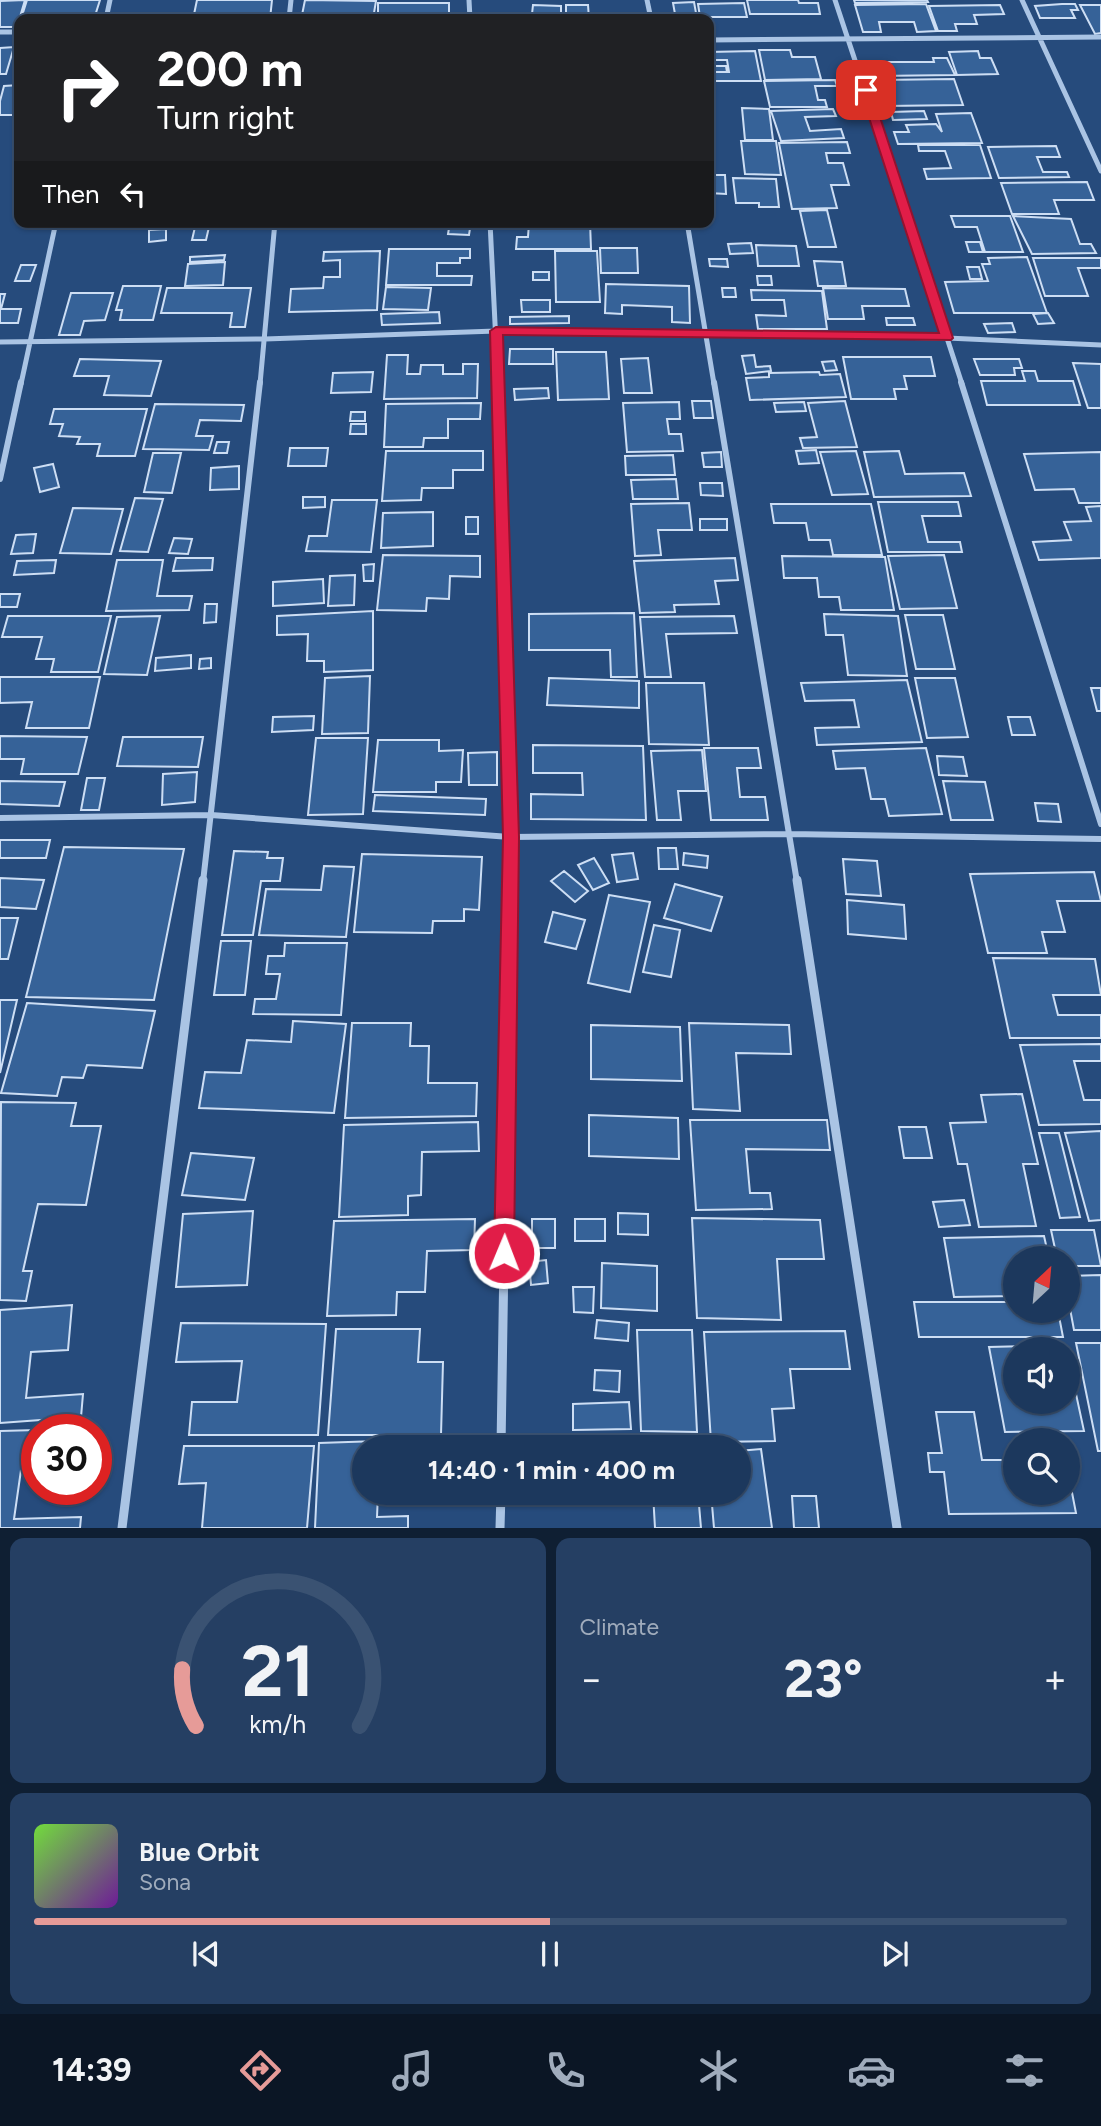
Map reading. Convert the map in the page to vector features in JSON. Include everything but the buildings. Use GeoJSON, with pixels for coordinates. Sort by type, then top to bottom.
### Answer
{"type":"FeatureCollection","features":[{"type":"Feature","properties":{"kind":"street"},"geometry":{"type":"LineString","coordinates":[[835,0],[947,338],[1101,824]]}},
{"type":"Feature","properties":{"kind":"street"},"geometry":{"type":"LineString","coordinates":[[1023,0],[1101,171]]}},
{"type":"Feature","properties":{"kind":"street"},"geometry":{"type":"LineString","coordinates":[[714,40],[1101,37]]}},
{"type":"Feature","properties":{"kind":"street"},"geometry":{"type":"LineString","coordinates":[[0,479],[55,228]]}},
{"type":"Feature","properties":{"kind":"street"},"geometry":{"type":"LineString","coordinates":[[122,1528],[211,815],[265,339],[274,228]]}},
{"type":"Feature","properties":{"kind":"street"},"geometry":{"type":"LineString","coordinates":[[490,228],[496,331],[511,837],[501,1435]]}},
{"type":"Feature","properties":{"kind":"street"},"geometry":{"type":"LineString","coordinates":[[688,228],[790,834],[897,1528]]}},
{"type":"Feature","properties":{"kind":"street"},"geometry":{"type":"LineString","coordinates":[[0,342],[265,339],[496,331],[947,338],[1101,345]]}},
{"type":"Feature","properties":{"kind":"street"},"geometry":{"type":"LineString","coordinates":[[0,818],[211,815],[511,837],[790,834],[1101,839]]}},
{"type":"Feature","properties":{"kind":"street"},"geometry":{"type":"LineString","coordinates":[[500,1505],[500,1528]]}},
{"type":"Feature","properties":{"kind":"route"},"geometry":{"type":"LineString","coordinates":[[504,1253],[511,837],[496,331],[947,338],[866,90]]}}]}
